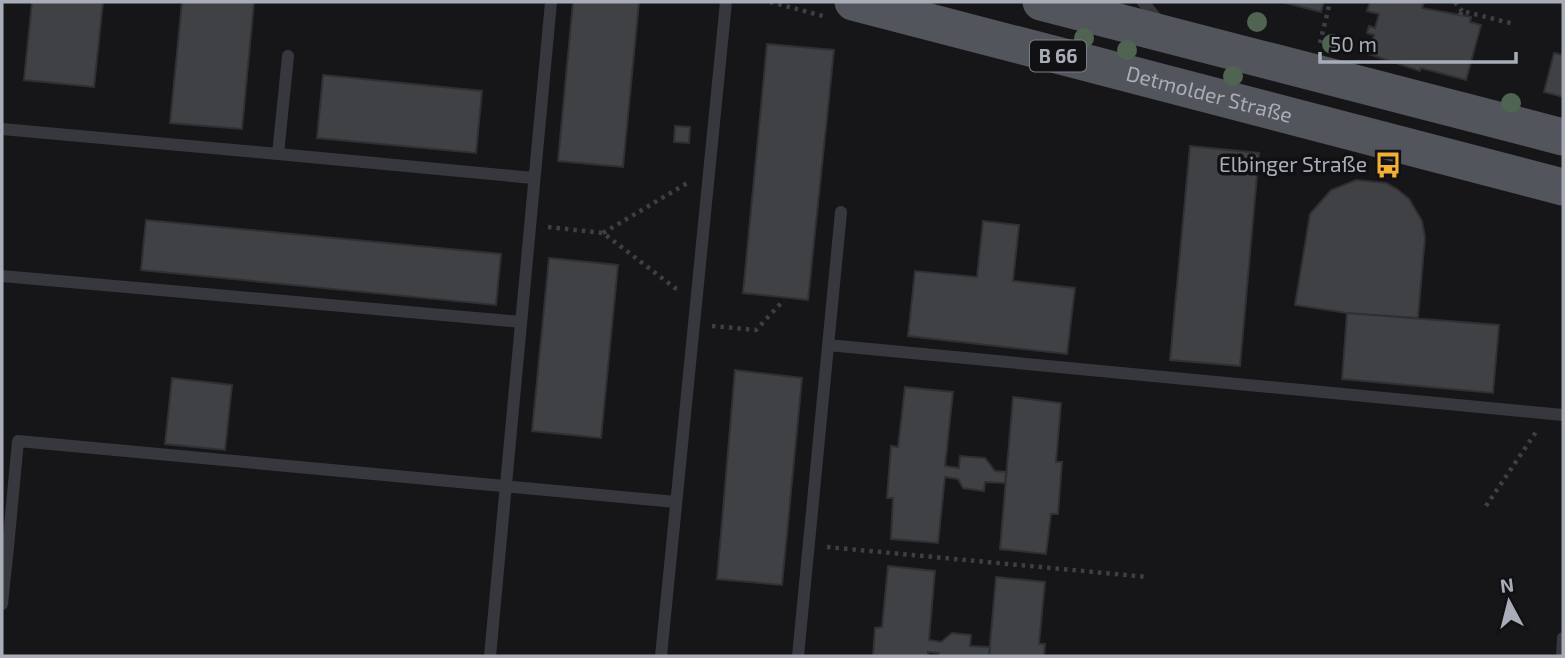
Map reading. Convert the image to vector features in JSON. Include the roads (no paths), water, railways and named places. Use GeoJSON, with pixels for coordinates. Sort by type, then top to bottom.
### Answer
{"type":"FeatureCollection","features":[{"type":"Feature","properties":{"kind":"main road","name":"Detmolder Straße"},"geometry":{"type":"LineString","coordinates":[[853,2],[1563,187]]}},
{"type":"Feature","properties":{"kind":"main road","name":"B 66"},"geometry":{"type":"LineString","coordinates":[[1041,2],[1563,137]]}},
{"type":"Feature","properties":{"kind":"lane"},"geometry":{"type":"LineString","coordinates":[[490,656],[551,2]]}},
{"type":"Feature","properties":{"kind":"lane"},"geometry":{"type":"LineString","coordinates":[[661,656],[726,2]]}},
{"type":"Feature","properties":{"kind":"lane"},"geometry":{"type":"LineString","coordinates":[[1143,2],[1170,35]]}},
{"type":"Feature","properties":{"kind":"lane"},"geometry":{"type":"LineString","coordinates":[[278,154],[288,56]]}},
{"type":"Feature","properties":{"kind":"lane"},"geometry":{"type":"LineString","coordinates":[[2,129],[533,178]]}},
{"type":"Feature","properties":{"kind":"lane"},"geometry":{"type":"LineString","coordinates":[[798,656],[841,212]]}},
{"type":"Feature","properties":{"kind":"lane"},"geometry":{"type":"LineString","coordinates":[[2,276],[521,322]]}},
{"type":"Feature","properties":{"kind":"lane"},"geometry":{"type":"LineString","coordinates":[[828,345],[1563,415]]}},
{"type":"Feature","properties":{"kind":"lane"},"geometry":{"type":"LineString","coordinates":[[2,604],[5,546],[18,441],[677,502]]}},
{"type":"Feature","properties":{"kind":"lane"},"geometry":{"type":"LineString","coordinates":[[1562,656],[1563,638]]}},
{"type":"Feature","properties":{"kind":"place","name":"Elbinger Straße"},"geometry":{"type":"Point","coordinates":[1388,165]}}]}
